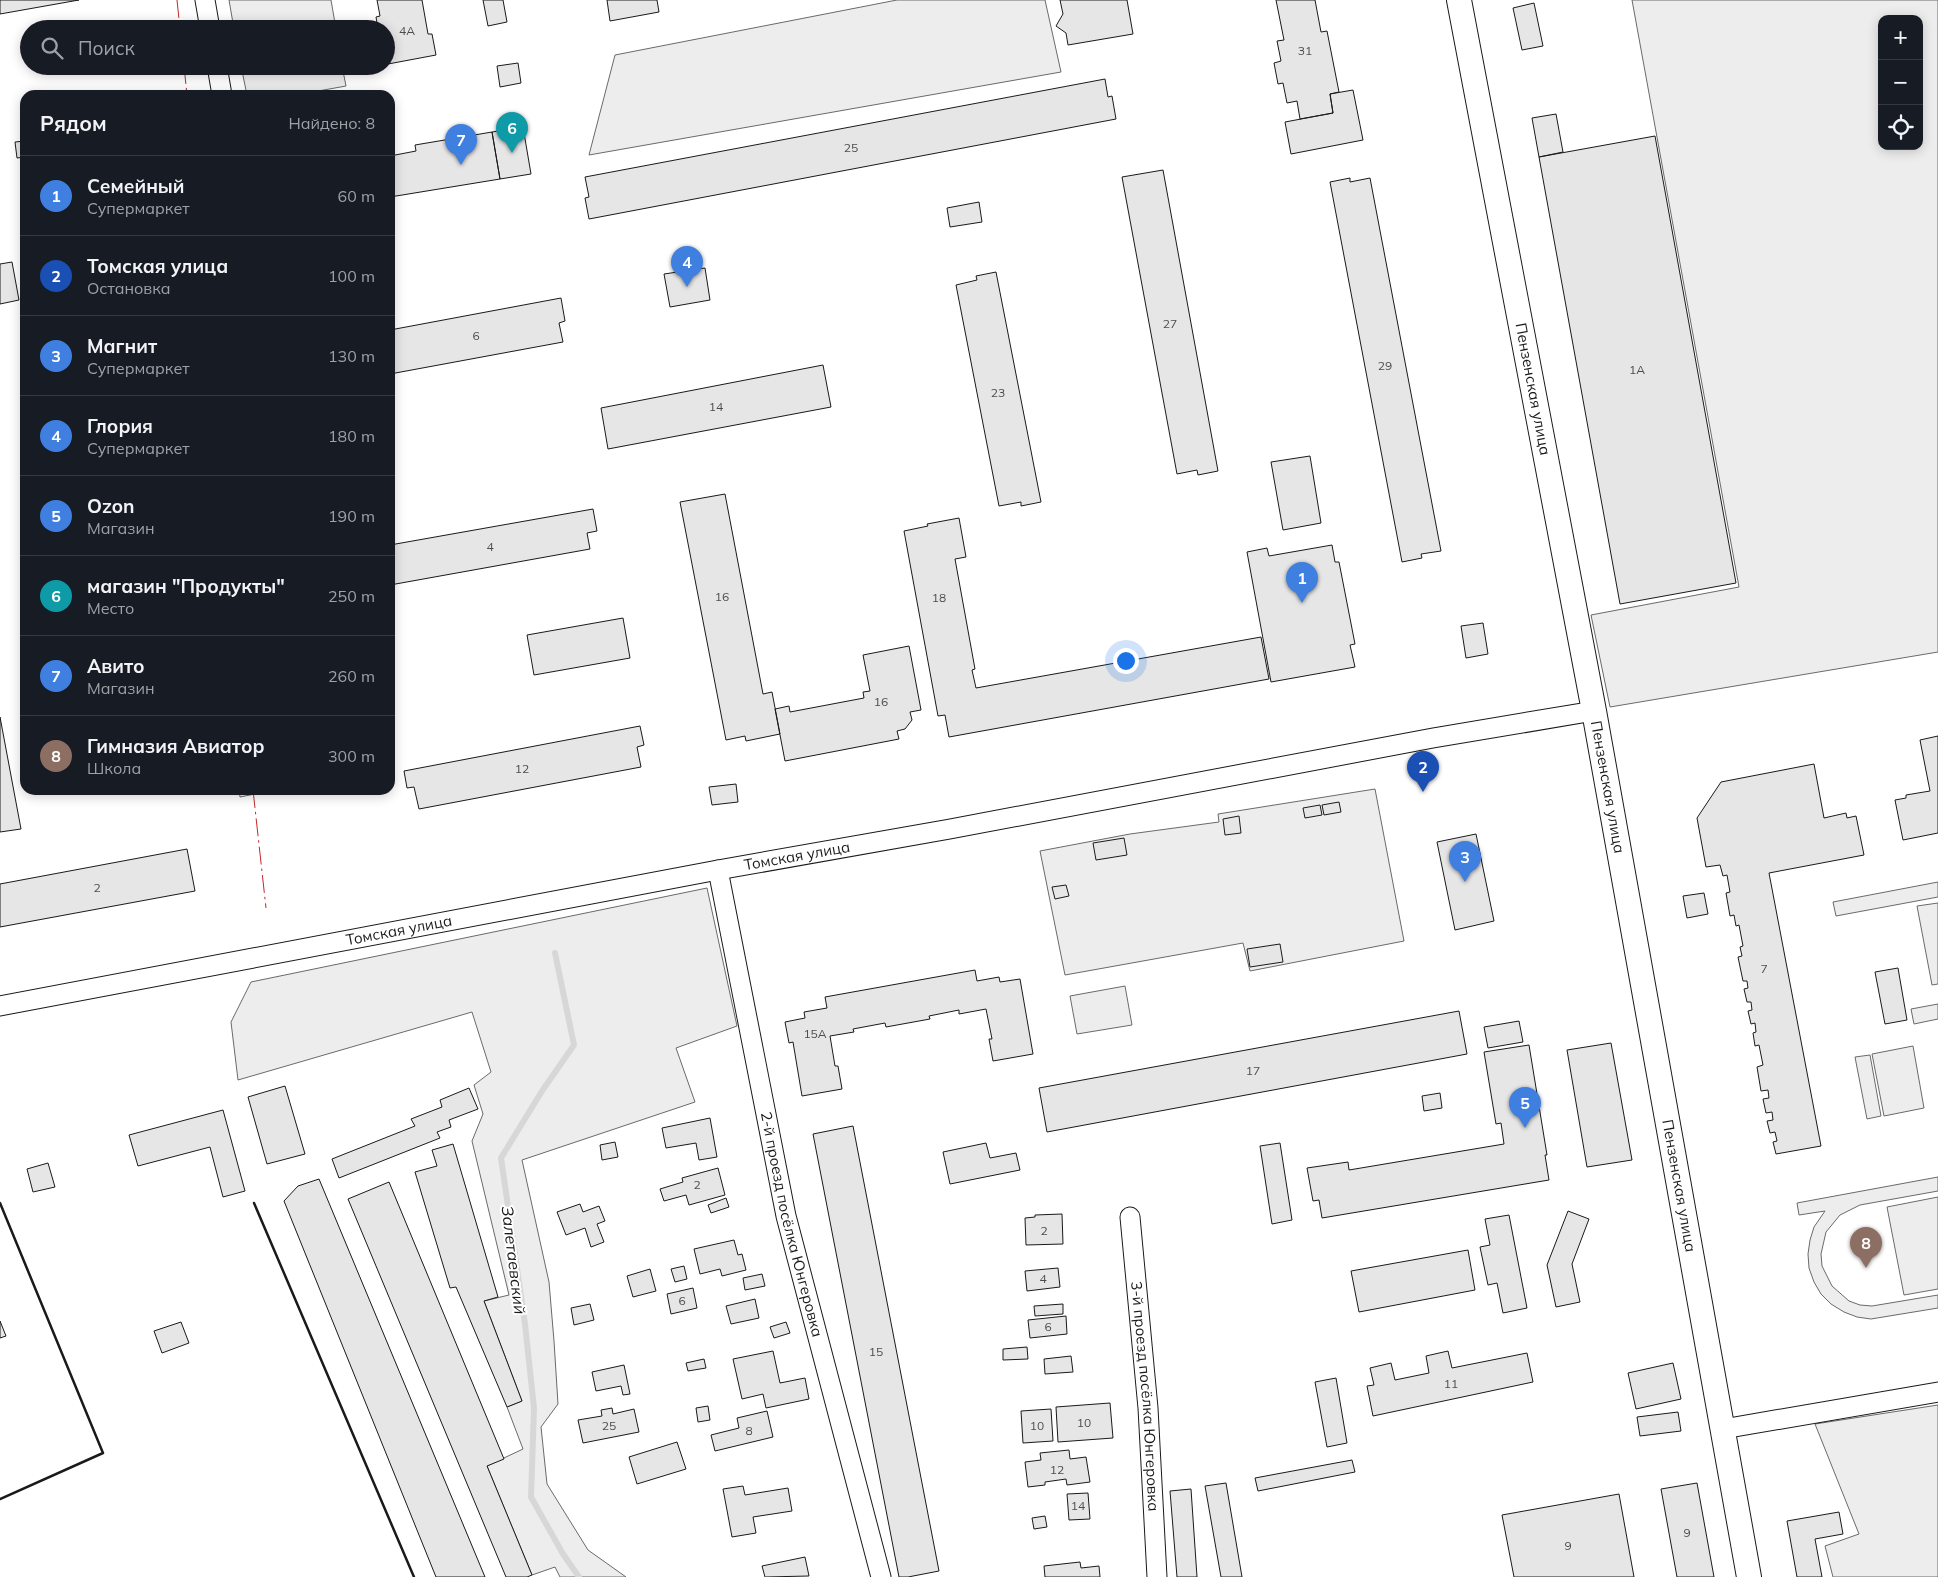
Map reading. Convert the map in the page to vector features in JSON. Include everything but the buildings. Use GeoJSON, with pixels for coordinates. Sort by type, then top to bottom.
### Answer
{"type":"FeatureCollection","features":[{"type":"Feature","properties":{"kind":"street"},"geometry":{"type":"LineString","coordinates":[[205,0],[208,20]]}},
{"type":"Feature","properties":{"kind":"street","name":"Пензенская улица"},"geometry":{"type":"LineString","coordinates":[[1459,0],[1594,711],[1749,1577]]}},
{"type":"Feature","properties":{"kind":"street"},"geometry":{"type":"LineString","coordinates":[[219,75],[221,90]]}},
{"type":"Feature","properties":{"kind":"street","name":"Томская улица"},"geometry":{"type":"LineString","coordinates":[[0,1006],[718,870],[950,829],[1433,738],[1594,711]]}},
{"type":"Feature","properties":{"kind":"street","name":"2-й проезд посёлка Юнгеровка"},"geometry":{"type":"LineString","coordinates":[[718,870],[786,1216],[881,1577]]}},
{"type":"Feature","properties":{"kind":"street","name":"3-й проезд посёлка Юнгеровка"},"geometry":{"type":"LineString","coordinates":[[1130,1217],[1148,1408],[1157,1577]]}},
{"type":"Feature","properties":{"kind":"street"},"geometry":{"type":"LineString","coordinates":[[1723,1429],[1938,1392]]}},
{"type":"Feature","properties":{"kind":"shaded area"},"geometry":{"type":"Polygon","coordinates":[[[229,0],[331,0],[334,20],[232,20],[229,0]]]}},
{"type":"Feature","properties":{"kind":"shaded area"},"geometry":{"type":"Polygon","coordinates":[[[897,0],[1045,0],[1061,72],[589,155],[615,55],[897,0]]]}},
{"type":"Feature","properties":{"kind":"shaded area"},"geometry":{"type":"Polygon","coordinates":[[[1632,0],[1938,0],[1938,652],[1610,707],[1591,615],[1739,587],[1632,0]]]}},
{"type":"Feature","properties":{"kind":"shaded area"},"geometry":{"type":"Polygon","coordinates":[[[243,75],[344,75],[346,86],[324,90],[246,90],[243,75]]]}},
{"type":"Feature","properties":{"kind":"shaded area"},"geometry":{"type":"Polygon","coordinates":[[[1375,789],[1404,941],[1250,971],[1243,943],[1065,975],[1040,851],[1130,834],[1219,822],[1218,814],[1375,789]]]}},
{"type":"Feature","properties":{"kind":"shaded area"},"geometry":{"type":"Polygon","coordinates":[[[1938,882],[1938,897],[1836,916],[1833,902],[1938,882]]]}},
{"type":"Feature","properties":{"kind":"shaded area"},"geometry":{"type":"Polygon","coordinates":[[[707,888],[737,1026],[676,1048],[695,1102],[522,1160],[549,1282],[554,1341],[558,1404],[541,1427],[547,1484],[588,1550],[626,1577],[560,1577],[555,1567],[532,1575],[487,1466],[523,1449],[507,1407],[522,1401],[484,1301],[509,1295],[472,1141],[483,1114],[474,1085],[491,1072],[472,1012],[238,1080],[231,1022],[251,982],[707,888]]]}},
{"type":"Feature","properties":{"kind":"shaded area"},"geometry":{"type":"Polygon","coordinates":[[[1938,903],[1938,984],[1932,985],[1917,906],[1938,903]]]}},
{"type":"Feature","properties":{"kind":"shaded area"},"geometry":{"type":"Polygon","coordinates":[[[1125,986],[1132,1025],[1077,1034],[1070,996],[1125,986]]]}},
{"type":"Feature","properties":{"kind":"shaded area"},"geometry":{"type":"Polygon","coordinates":[[[1938,1004],[1938,1019],[1914,1024],[1911,1009],[1938,1004]]]}},
{"type":"Feature","properties":{"kind":"shaded area"},"geometry":{"type":"Polygon","coordinates":[[[1913,1046],[1924,1108],[1884,1116],[1872,1054],[1913,1046]]]}},
{"type":"Feature","properties":{"kind":"shaded area"},"geometry":{"type":"Polygon","coordinates":[[[1870,1055],[1881,1116],[1867,1119],[1855,1057],[1870,1055]]]}},
{"type":"Feature","properties":{"kind":"shaded area"},"geometry":{"type":"Polygon","coordinates":[[[1938,1177],[1938,1191],[1860,1205],[1840,1215],[1826,1232],[1821,1254],[1822,1266],[1832,1286],[1849,1301],[1860,1305],[1872,1306],[1938,1295],[1938,1308],[1871,1319],[1857,1317],[1831,1304],[1821,1294],[1814,1282],[1809,1268],[1808,1254],[1814,1227],[1825,1211],[1799,1215],[1797,1203],[1938,1177]]]}},
{"type":"Feature","properties":{"kind":"shaded area"},"geometry":{"type":"Polygon","coordinates":[[[1938,1197],[1938,1289],[1904,1295],[1887,1207],[1938,1197]]]}},
{"type":"Feature","properties":{"kind":"shaded area"},"geometry":{"type":"Polygon","coordinates":[[[1938,1405],[1938,1577],[1833,1577],[1825,1546],[1859,1534],[1815,1424],[1938,1405]]]}},
{"type":"Feature","properties":{"kind":"waterway","name":"Залетаевский"},"geometry":{"type":"LineString","coordinates":[[555,953],[574,1045],[542,1091],[501,1158],[525,1324],[534,1408],[531,1497],[563,1554],[579,1577]]}},
{"type":"Feature","properties":{"kind":"wall"},"geometry":{"type":"LineString","coordinates":[[0,1203],[103,1453],[0,1499]]}},
{"type":"Feature","properties":{"kind":"wall"},"geometry":{"type":"LineString","coordinates":[[254,1203],[414,1577]]}},
{"type":"Feature","properties":{"kind":"power"},"geometry":{"type":"LineString","coordinates":[[177,0],[179,20]]}},
{"type":"Feature","properties":{"kind":"power"},"geometry":{"type":"LineString","coordinates":[[185,75],[186,90]]}},
{"type":"Feature","properties":{"kind":"power"},"geometry":{"type":"LineString","coordinates":[[254,795],[266,908]]}},
{"type":"Feature","properties":{"kind":"place","name":"магазин \"Продукты\""},"geometry":{"type":"Point","coordinates":[512,153]}},
{"type":"Feature","properties":{"kind":"place","name":"Авито"},"geometry":{"type":"Point","coordinates":[461,165]}},
{"type":"Feature","properties":{"kind":"place","name":"Глория"},"geometry":{"type":"Point","coordinates":[687,287]}},
{"type":"Feature","properties":{"kind":"place","name":"Семейный"},"geometry":{"type":"Point","coordinates":[1302,603]}},
{"type":"Feature","properties":{"kind":"place","name":"Томская улица"},"geometry":{"type":"Point","coordinates":[1423,792]}},
{"type":"Feature","properties":{"kind":"place","name":"Магнит"},"geometry":{"type":"Point","coordinates":[1465,882]}},
{"type":"Feature","properties":{"kind":"place","name":"Ozon"},"geometry":{"type":"Point","coordinates":[1525,1128]}},
{"type":"Feature","properties":{"kind":"place","name":"Гимназия Авиатор"},"geometry":{"type":"Point","coordinates":[1866,1268]}}]}
